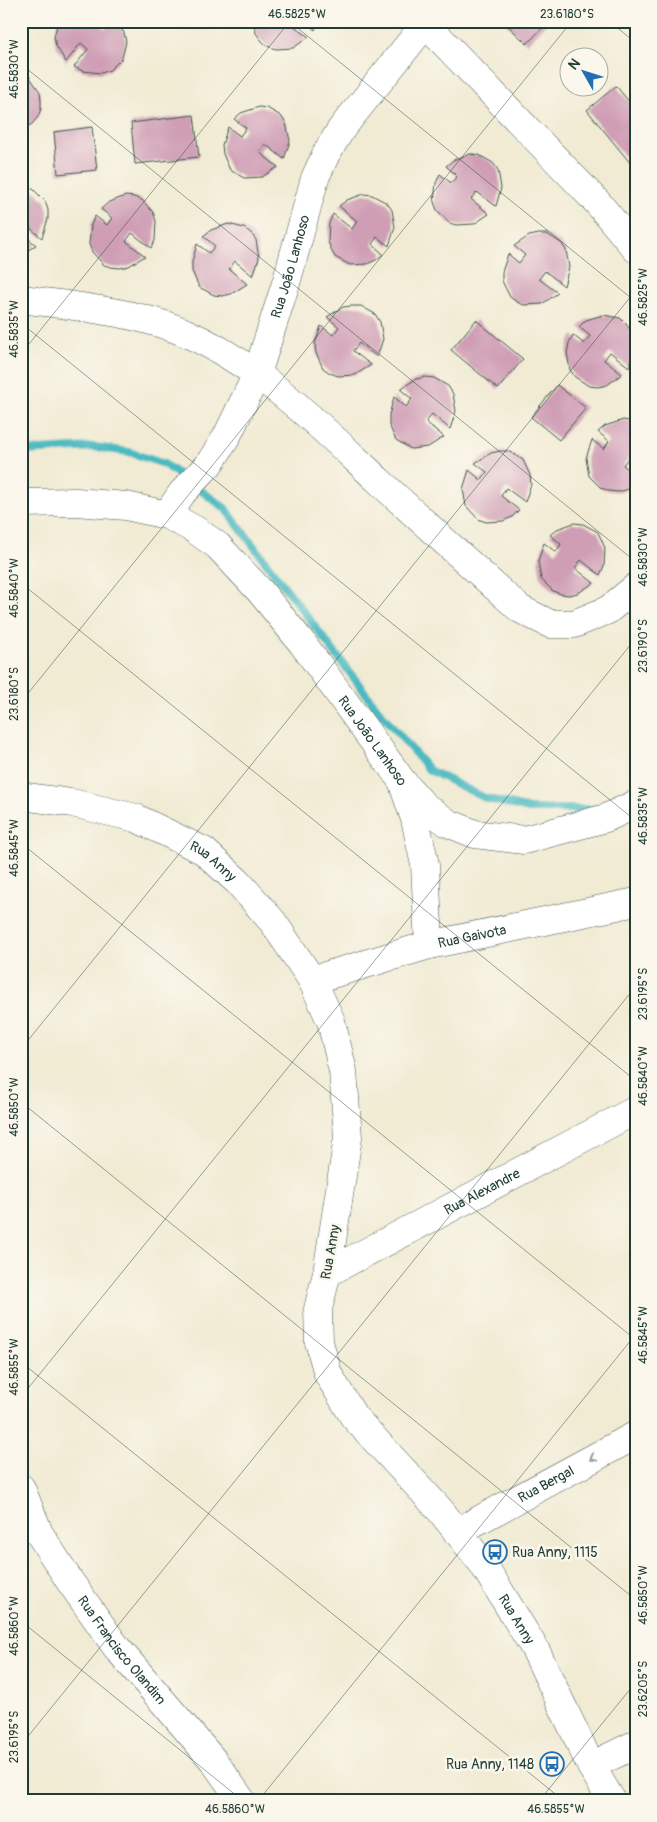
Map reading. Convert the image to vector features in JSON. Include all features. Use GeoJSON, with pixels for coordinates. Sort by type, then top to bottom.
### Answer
{"type":"FeatureCollection","features":[{"type":"Feature","properties":{"kind":"street"},"geometry":{"type":"LineString","coordinates":[[424,22],[591,195],[636,249]]}},
{"type":"Feature","properties":{"kind":"street","name":"Rua João Lanhoso"},"geometry":{"type":"LineString","coordinates":[[167,515],[182,493],[209,464],[226,438],[257,374],[287,280],[315,178],[327,152],[342,128],[424,22]]}},
{"type":"Feature","properties":{"kind":"street"},"geometry":{"type":"LineString","coordinates":[[21,299],[79,307],[153,321],[186,333],[217,348],[257,374],[317,423],[520,609],[550,624],[574,624],[608,610],[636,587]]}},
{"type":"Feature","properties":{"kind":"street","name":"Rua João Lanhoso"},"geometry":{"type":"LineString","coordinates":[[21,503],[76,502],[118,506],[167,515],[194,529],[218,546],[260,591],[303,644],[402,782],[424,806],[448,823],[475,834],[524,840],[606,818],[636,804]]}},
{"type":"Feature","properties":{"kind":"street"},"geometry":{"type":"LineString","coordinates":[[402,782],[415,819],[425,865],[428,945]]}},
{"type":"Feature","properties":{"kind":"street","name":"Rua Anny"},"geometry":{"type":"LineString","coordinates":[[21,796],[72,802],[136,818],[204,851],[238,882],[273,922],[312,980],[330,1021],[343,1071],[348,1136],[327,1273],[318,1309],[319,1342],[328,1374],[354,1417],[440,1510],[483,1564],[535,1649],[591,1766],[612,1801]]}},
{"type":"Feature","properties":{"kind":"street","name":"Rua Gaivota"},"geometry":{"type":"LineString","coordinates":[[312,980],[428,945],[636,902]]}},
{"type":"Feature","properties":{"kind":"street","name":"Rua Alexandre"},"geometry":{"type":"LineString","coordinates":[[327,1273],[636,1110]]}},
{"type":"Feature","properties":{"kind":"street","name":"Rua Bergal"},"geometry":{"type":"LineString","coordinates":[[457,1532],[636,1435]]}},
{"type":"Feature","properties":{"kind":"street","name":"Rua Francisco Olandim"},"geometry":{"type":"LineString","coordinates":[[21,1488],[39,1533],[74,1588],[117,1648],[213,1760],[242,1801]]}},
{"type":"Feature","properties":{"kind":"street"},"geometry":{"type":"LineString","coordinates":[[591,1766],[636,1744]]}},
{"type":"Feature","properties":{"kind":"building"},"geometry":{"type":"Polygon","coordinates":[[[58,21],[98,21],[97,23],[105,29],[111,21],[117,21],[124,33],[126,42],[122,58],[110,70],[101,73],[83,71],[74,67],[88,49],[81,43],[66,62],[56,46],[54,37],[58,21]]]}},
{"type":"Feature","properties":{"kind":"building"},"geometry":{"type":"Polygon","coordinates":[[[253,21],[291,21],[290,23],[309,37],[293,48],[276,49],[267,46],[261,40],[256,33],[253,21]]]}},
{"type":"Feature","properties":{"kind":"building"},"geometry":{"type":"Polygon","coordinates":[[[304,21],[318,21],[315,30],[304,21]]]}},
{"type":"Feature","properties":{"kind":"building"},"geometry":{"type":"Polygon","coordinates":[[[503,21],[549,21],[527,44],[503,21]]]}},
{"type":"Feature","properties":{"kind":"building"},"geometry":{"type":"Polygon","coordinates":[[[29,76],[40,92],[41,109],[38,117],[32,124],[21,130],[21,86],[29,76]]]}},
{"type":"Feature","properties":{"kind":"building"},"geometry":{"type":"Polygon","coordinates":[[[616,86],[636,110],[636,170],[587,110],[602,98],[610,98],[610,91],[616,86]]]}},
{"type":"Feature","properties":{"kind":"building"},"geometry":{"type":"Polygon","coordinates":[[[259,107],[267,108],[281,116],[286,123],[290,141],[284,159],[265,144],[259,152],[278,167],[262,177],[244,178],[230,170],[223,154],[222,145],[228,127],[240,136],[246,128],[234,119],[241,113],[259,107]]]}},
{"type":"Feature","properties":{"kind":"building"},"geometry":{"type":"Polygon","coordinates":[[[194,115],[199,157],[135,164],[131,123],[194,115]]]}},
{"type":"Feature","properties":{"kind":"building"},"geometry":{"type":"Polygon","coordinates":[[[92,127],[97,170],[58,174],[54,132],[92,127]]]}},
{"type":"Feature","properties":{"kind":"building"},"geometry":{"type":"Polygon","coordinates":[[[470,154],[479,155],[493,163],[498,170],[501,188],[496,206],[477,192],[471,199],[489,214],[474,224],[456,225],[449,223],[437,210],[434,202],[436,183],[440,174],[451,183],[457,176],[446,166],[453,160],[470,154]]]}},
{"type":"Feature","properties":{"kind":"building"},"geometry":{"type":"Polygon","coordinates":[[[21,186],[33,189],[45,201],[48,219],[42,238],[24,223],[21,226],[21,186]]]}},
{"type":"Feature","properties":{"kind":"building"},"geometry":{"type":"Polygon","coordinates":[[[364,194],[372,195],[387,203],[392,210],[395,227],[389,246],[377,237],[372,244],[383,254],[376,260],[367,264],[350,265],[335,257],[331,250],[328,241],[329,223],[333,214],[352,229],[357,221],[339,206],[347,200],[364,194]]]}},
{"type":"Feature","properties":{"kind":"building"},"geometry":{"type":"Polygon","coordinates":[[[126,196],[142,200],[153,212],[156,221],[155,240],[151,248],[132,233],[126,241],[145,256],[129,266],[111,267],[104,265],[92,252],[89,244],[91,225],[95,216],[107,225],[112,218],[101,209],[109,202],[126,196]]]}},
{"type":"Feature","properties":{"kind":"building"},"geometry":{"type":"Polygon","coordinates":[[[228,224],[244,228],[251,233],[256,240],[259,258],[253,276],[235,261],[229,269],[247,284],[231,294],[214,295],[199,287],[192,271],[192,262],[197,244],[209,253],[215,246],[203,236],[211,230],[228,224]]]}},
{"type":"Feature","properties":{"kind":"building"},"geometry":{"type":"Polygon","coordinates":[[[21,233],[36,245],[21,255],[21,233]]]}},
{"type":"Feature","properties":{"kind":"building"},"geometry":{"type":"Polygon","coordinates":[[[547,234],[561,243],[566,250],[569,267],[564,286],[545,271],[539,279],[558,293],[542,304],[524,305],[510,297],[502,281],[502,272],[508,254],[519,263],[525,255],[514,246],[529,236],[547,234]]]}},
{"type":"Feature","properties":{"kind":"building"},"geometry":{"type":"Polygon","coordinates":[[[361,306],[375,314],[380,322],[383,339],[377,357],[359,343],[353,351],[371,365],[355,375],[338,376],[323,368],[316,353],[315,344],[321,326],[333,335],[339,327],[327,317],[343,307],[361,306]]]}},
{"type":"Feature","properties":{"kind":"building"},"geometry":{"type":"Polygon","coordinates":[[[603,315],[620,318],[626,324],[631,331],[635,348],[629,367],[610,352],[604,360],[622,374],[607,385],[589,386],[575,377],[570,370],[567,353],[573,335],[584,344],[590,336],[579,327],[586,320],[603,315]]]}},
{"type":"Feature","properties":{"kind":"building"},"geometry":{"type":"Polygon","coordinates":[[[476,320],[523,359],[498,389],[451,350],[476,320]]]}},
{"type":"Feature","properties":{"kind":"building"},"geometry":{"type":"Polygon","coordinates":[[[434,378],[448,386],[453,394],[456,411],[450,429],[432,414],[426,422],[444,437],[428,447],[411,449],[396,440],[389,425],[389,415],[394,397],[406,407],[412,399],[400,389],[416,379],[434,378]]]}},
{"type":"Feature","properties":{"kind":"building"},"geometry":{"type":"Polygon","coordinates":[[[557,385],[586,408],[559,440],[531,417],[557,385]]]}},
{"type":"Feature","properties":{"kind":"building"},"geometry":{"type":"Polygon","coordinates":[[[623,420],[636,422],[636,462],[629,457],[623,465],[636,475],[636,485],[618,492],[609,491],[601,488],[589,476],[586,458],[592,440],[604,449],[609,441],[598,432],[605,426],[623,420]]]}},
{"type":"Feature","properties":{"kind":"building"},"geometry":{"type":"Polygon","coordinates":[[[508,451],[523,460],[530,475],[531,484],[525,502],[506,488],[501,496],[519,510],[512,517],[503,521],[486,522],[478,519],[466,506],[463,489],[469,470],[481,480],[487,472],[475,463],[491,453],[508,451]]]}},
{"type":"Feature","properties":{"kind":"building"},"geometry":{"type":"Polygon","coordinates":[[[574,523],[583,524],[598,532],[605,548],[604,566],[600,575],[581,560],[575,568],[594,583],[578,593],[561,594],[553,591],[541,579],[538,561],[544,543],[556,552],[561,544],[550,535],[557,529],[574,523]]]}},
{"type":"Feature","properties":{"kind":"waterway"},"geometry":{"type":"LineString","coordinates":[[21,451],[94,447],[129,452],[164,464],[225,508],[376,707],[429,770],[485,798],[529,809],[597,809]]}},
{"type":"Feature","properties":{"kind":"place","name":"Rua Anny, 1115"},"geometry":{"type":"Point","coordinates":[495,1552]}},
{"type":"Feature","properties":{"kind":"place","name":"Rua Anny, 1148"},"geometry":{"type":"Point","coordinates":[552,1764]}}]}
